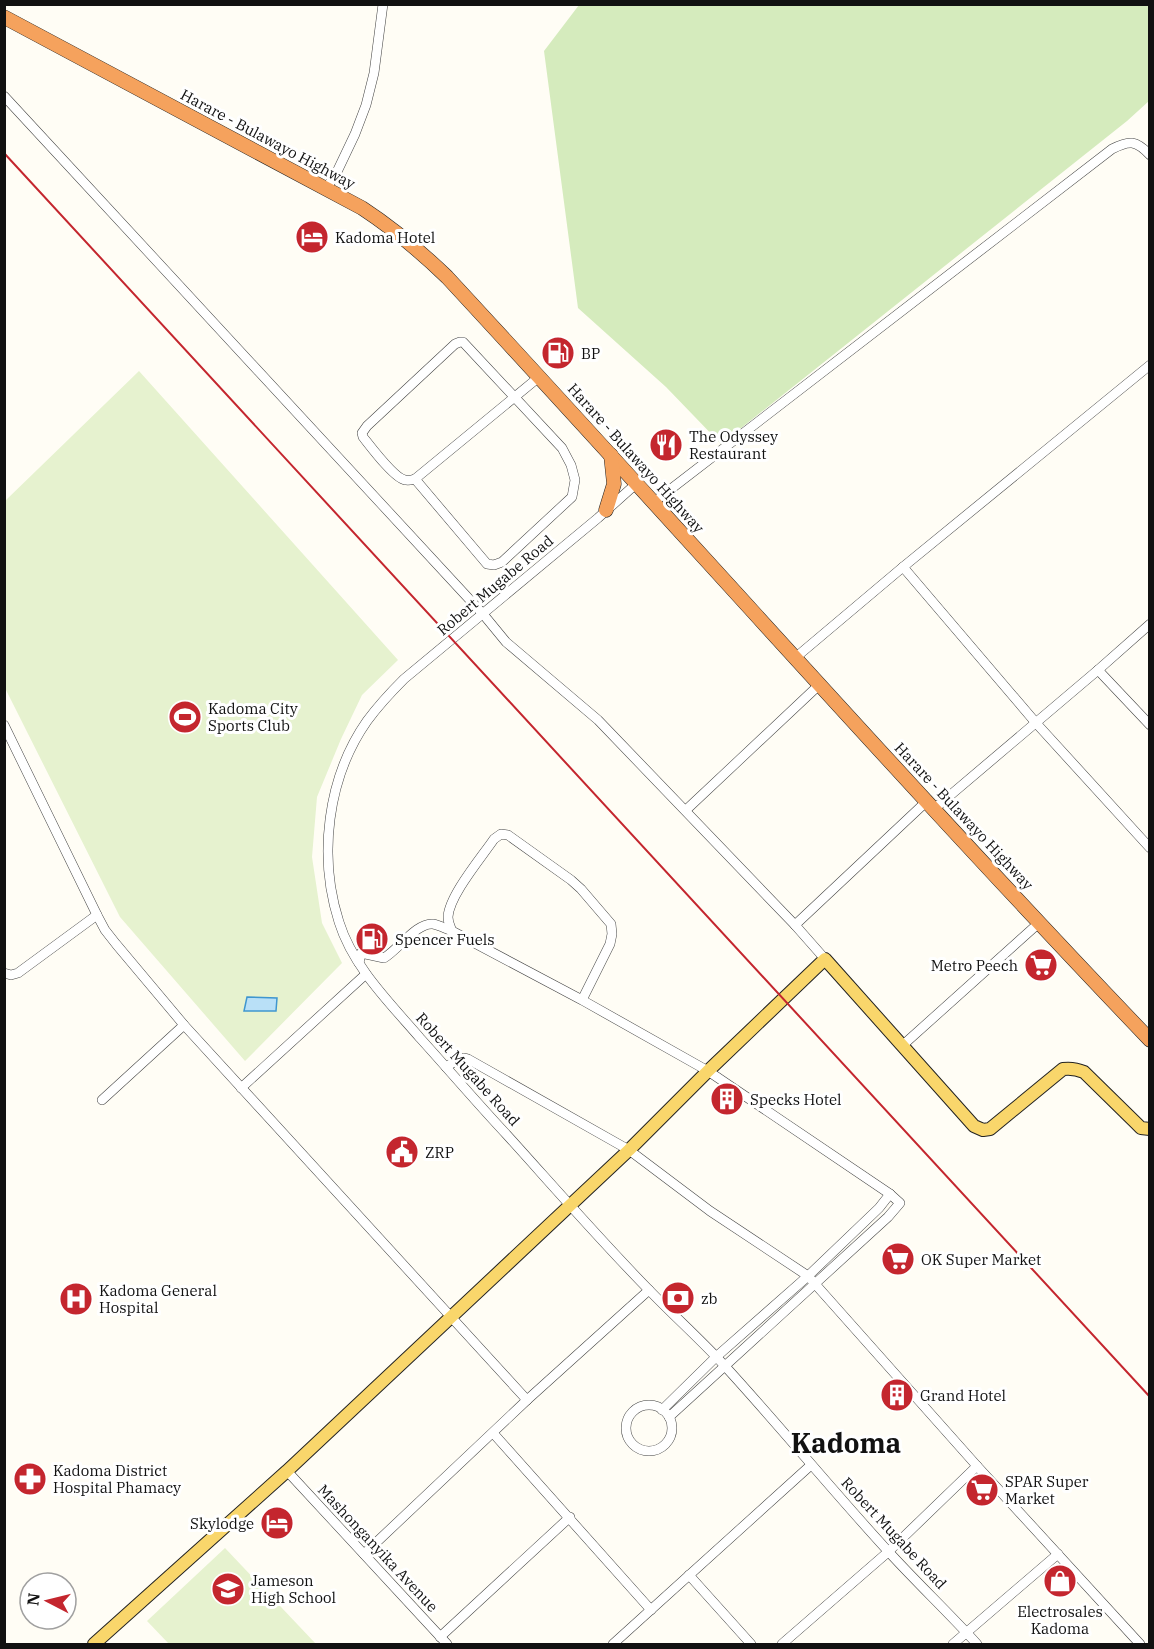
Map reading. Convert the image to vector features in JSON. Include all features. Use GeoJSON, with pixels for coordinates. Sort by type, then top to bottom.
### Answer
{"type":"FeatureCollection","features":[{"type":"Feature","properties":{"kind":"highway","name":"Harare - Bulawayo Highway"},"geometry":{"type":"LineString","coordinates":[[4,16],[362,208],[422,252],[637,483],[819,685],[1149,1040]]}},
{"type":"Feature","properties":{"kind":"highway"},"geometry":{"type":"LineString","coordinates":[[606,510],[614,484],[611,455]]}},
{"type":"Feature","properties":{"kind":"main road"},"geometry":{"type":"LineString","coordinates":[[94,1644],[287,1471],[629,1150],[825,959],[974,1125],[982,1130],[990,1129],[1063,1069],[1071,1068],[1084,1072],[1136,1123],[1142,1128],[1149,1129]]}},
{"type":"Feature","properties":{"kind":"street"},"geometry":{"type":"LineString","coordinates":[[326,188],[331,183],[355,134],[366,105],[374,73],[383,4]]}},
{"type":"Feature","properties":{"kind":"street"},"geometry":{"type":"LineString","coordinates":[[4,96],[483,614],[506,642],[598,720],[686,810],[825,959]]}},
{"type":"Feature","properties":{"kind":"street"},"geometry":{"type":"LineString","coordinates":[[654,502],[1112,149],[1129,142],[1137,144],[1149,155]]}},
{"type":"Feature","properties":{"kind":"street"},"geometry":{"type":"LineString","coordinates":[[415,479],[487,564],[494,565],[502,562],[572,497],[575,480],[571,465],[562,448],[516,397],[463,342],[455,344],[362,433],[376,453],[399,478],[415,479],[516,397],[539,377]]}},
{"type":"Feature","properties":{"kind":"street"},"geometry":{"type":"LineString","coordinates":[[795,658],[1149,364]]}},
{"type":"Feature","properties":{"kind":"street","name":"Robert Mugabe Road"},"geometry":{"type":"LineString","coordinates":[[637,483],[404,679],[367,721],[351,747],[342,770],[330,821],[328,870],[339,923],[347,943],[366,974],[446,1067],[649,1290],[725,1366],[888,1551],[976,1644]]}},
{"type":"Feature","properties":{"kind":"street"},"geometry":{"type":"LineString","coordinates":[[903,567],[1036,723],[1149,848]]}},
{"type":"Feature","properties":{"kind":"street"},"geometry":{"type":"LineString","coordinates":[[795,925],[931,805],[1036,723],[1149,624]]}},
{"type":"Feature","properties":{"kind":"street"},"geometry":{"type":"LineString","coordinates":[[1098,670],[1149,725]]}},
{"type":"Feature","properties":{"kind":"street"},"geometry":{"type":"LineString","coordinates":[[686,810],[819,685]]}},
{"type":"Feature","properties":{"kind":"street"},"geometry":{"type":"LineString","coordinates":[[4,724],[105,930],[184,1025],[527,1401]]}},
{"type":"Feature","properties":{"kind":"street"},"geometry":{"type":"LineString","coordinates":[[452,931],[447,921],[448,911],[455,894],[494,839],[501,834],[508,835],[571,880],[611,924],[610,944],[582,1000]]}},
{"type":"Feature","properties":{"kind":"street"},"geometry":{"type":"LineString","coordinates":[[4,973],[11,975],[18,973],[98,915]]}},
{"type":"Feature","properties":{"kind":"street"},"geometry":{"type":"LineString","coordinates":[[903,1045],[1040,922]]}},
{"type":"Feature","properties":{"kind":"street"},"geometry":{"type":"LineString","coordinates":[[359,963],[361,953],[384,958],[391,954],[414,932],[425,925],[433,924],[452,931],[582,1000],[708,1071],[900,1203],[888,1217],[716,1357],[665,1414]]}},
{"type":"Feature","properties":{"kind":"street"},"geometry":{"type":"LineString","coordinates":[[242,1088],[366,974]]}},
{"type":"Feature","properties":{"kind":"street"},"geometry":{"type":"LineString","coordinates":[[102,1100],[184,1025]]}},
{"type":"Feature","properties":{"kind":"street"},"geometry":{"type":"LineString","coordinates":[[446,1067],[460,1059],[468,1059],[629,1150],[710,1211],[811,1280],[1140,1644]]}},
{"type":"Feature","properties":{"kind":"street"},"geometry":{"type":"LineString","coordinates":[[665,1414],[725,1366],[811,1280],[879,1209],[890,1194]]}},
{"type":"Feature","properties":{"kind":"street"},"geometry":{"type":"LineString","coordinates":[[364,1554],[649,1290]]}},
{"type":"Feature","properties":{"kind":"street"},"geometry":{"type":"LineString","coordinates":[[645,1406],[654,1406],[665,1414],[671,1426],[671,1435],[667,1443],[660,1449],[651,1451],[642,1451],[634,1447],[626,1432],[626,1423],[630,1415],[645,1406]]}},
{"type":"Feature","properties":{"kind":"street"},"geometry":{"type":"LineString","coordinates":[[493,1433],[651,1610]]}},
{"type":"Feature","properties":{"kind":"street"},"geometry":{"type":"LineString","coordinates":[[613,1644],[811,1465]]}},
{"type":"Feature","properties":{"kind":"street"},"geometry":{"type":"LineString","coordinates":[[782,1644],[888,1551],[977,1466]]}},
{"type":"Feature","properties":{"kind":"street","name":"Mashonganyika Avenue"},"geometry":{"type":"LineString","coordinates":[[287,1471],[447,1644]]}},
{"type":"Feature","properties":{"kind":"street"},"geometry":{"type":"LineString","coordinates":[[440,1637],[570,1517]]}},
{"type":"Feature","properties":{"kind":"street"},"geometry":{"type":"LineString","coordinates":[[953,1644],[1058,1554]]}},
{"type":"Feature","properties":{"kind":"street"},"geometry":{"type":"LineString","coordinates":[[689,1575],[751,1644]]}},
{"type":"Feature","properties":{"kind":"green space"},"geometry":{"type":"Polygon","coordinates":[[[579,5],[1149,5],[1149,101],[1127,121],[721,444],[666,387],[578,308],[544,51],[579,5]]]}},
{"type":"Feature","properties":{"kind":"green space","name":"Kadoma City Sports Club"},"geometry":{"type":"Polygon","coordinates":[[[139,371],[398,660],[362,695],[317,797],[312,857],[322,923],[342,963],[245,1061],[120,917],[5,688],[5,501],[139,371]]]}},
{"type":"Feature","properties":{"kind":"green space","name":"Jameson High School"},"geometry":{"type":"Polygon","coordinates":[[[225,1548],[316,1644],[169,1644],[147,1621],[225,1548]]]}},
{"type":"Feature","properties":{"kind":"water"},"geometry":{"type":"Polygon","coordinates":[[[247,997],[277,998],[276,1011],[244,1011],[247,997]]]}},
{"type":"Feature","properties":{"kind":"railway"},"geometry":{"type":"LineString","coordinates":[[4,153],[1150,1397]]}},
{"type":"Feature","properties":{"kind":"place","name":"Kadoma Hotel"},"geometry":{"type":"Point","coordinates":[312,237]}},
{"type":"Feature","properties":{"kind":"place","name":"BP"},"geometry":{"type":"Point","coordinates":[558,353]}},
{"type":"Feature","properties":{"kind":"place","name":"The Odyssey Restaurant"},"geometry":{"type":"Point","coordinates":[666,445]}},
{"type":"Feature","properties":{"kind":"place","name":"Kadoma City Sports Club"},"geometry":{"type":"Point","coordinates":[185,717]}},
{"type":"Feature","properties":{"kind":"place","name":"Spencer Fuels"},"geometry":{"type":"Point","coordinates":[372,939]}},
{"type":"Feature","properties":{"kind":"place","name":"Metro Peech"},"geometry":{"type":"Point","coordinates":[1041,965]}},
{"type":"Feature","properties":{"kind":"place","name":"Specks Hotel"},"geometry":{"type":"Point","coordinates":[727,1099]}},
{"type":"Feature","properties":{"kind":"place","name":"ZRP"},"geometry":{"type":"Point","coordinates":[402,1152]}},
{"type":"Feature","properties":{"kind":"place","name":"OK Super Market"},"geometry":{"type":"Point","coordinates":[898,1259]}},
{"type":"Feature","properties":{"kind":"place","name":"zb"},"geometry":{"type":"Point","coordinates":[678,1298]}},
{"type":"Feature","properties":{"kind":"place","name":"Kadoma General Hospital"},"geometry":{"type":"Point","coordinates":[76,1299]}},
{"type":"Feature","properties":{"kind":"place","name":"Grand Hotel"},"geometry":{"type":"Point","coordinates":[897,1395]}},
{"type":"Feature","properties":{"kind":"place","name":"Kadoma District Hospital Phamacy"},"geometry":{"type":"Point","coordinates":[30,1479]}},
{"type":"Feature","properties":{"kind":"place","name":"SPAR Super Market"},"geometry":{"type":"Point","coordinates":[982,1490]}},
{"type":"Feature","properties":{"kind":"place","name":"Skylodge"},"geometry":{"type":"Point","coordinates":[277,1523]}},
{"type":"Feature","properties":{"kind":"place","name":"Electrosales Kadoma"},"geometry":{"type":"Point","coordinates":[1060,1581]}},
{"type":"Feature","properties":{"kind":"place","name":"Jameson High School"},"geometry":{"type":"Point","coordinates":[228,1589]}},
{"type":"Feature","properties":{"kind":"district","name":"Kadoma"},"geometry":{"type":"Point","coordinates":[846,1442]}}]}
